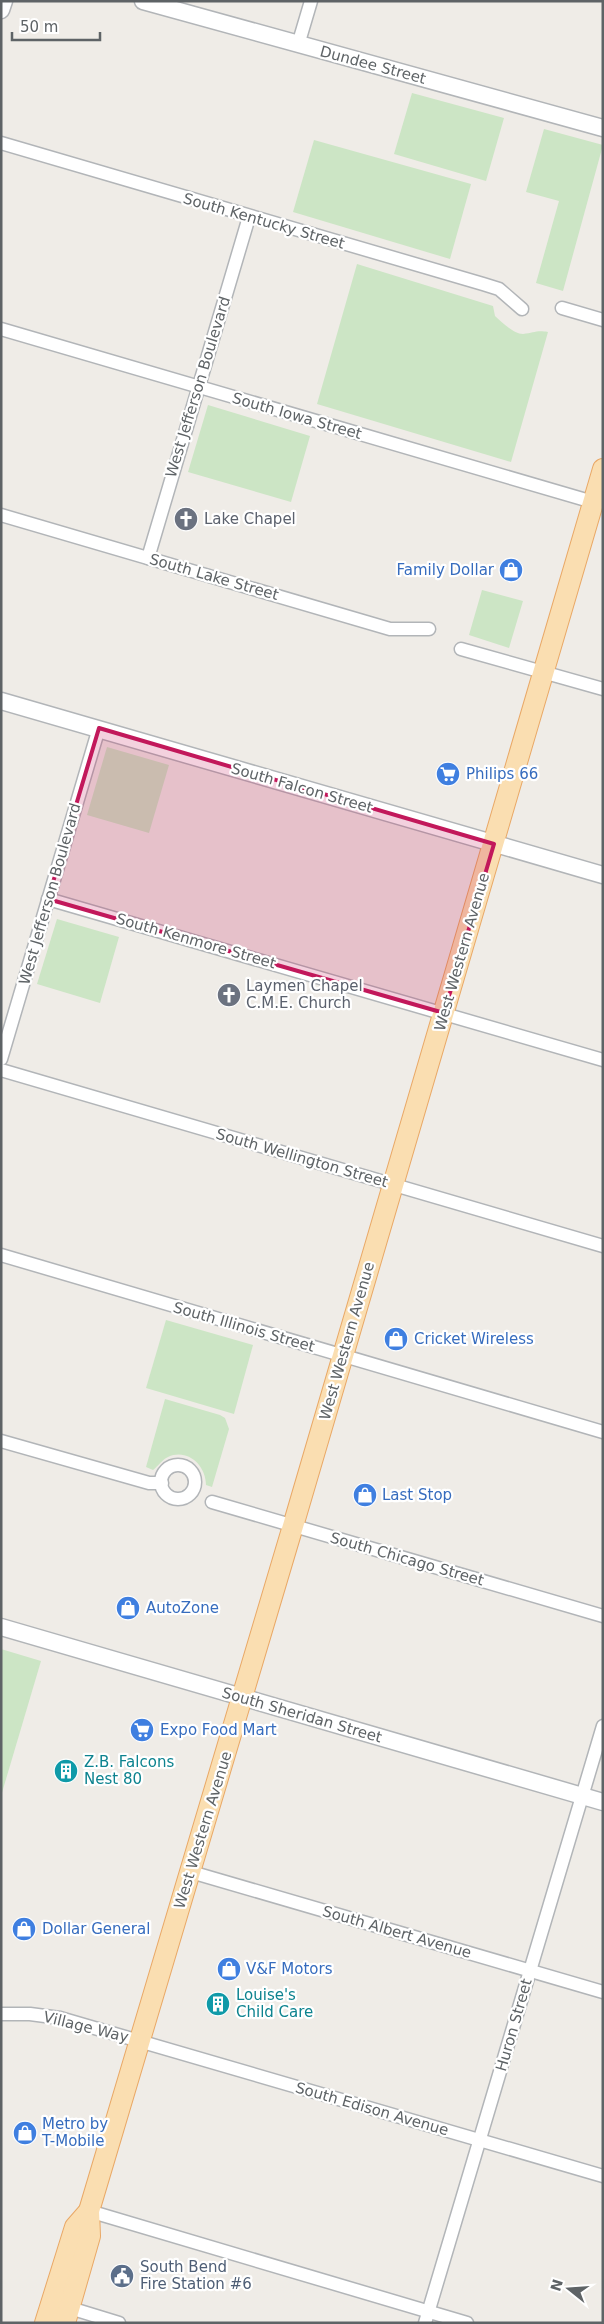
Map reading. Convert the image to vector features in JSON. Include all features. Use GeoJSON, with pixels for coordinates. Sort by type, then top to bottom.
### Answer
{"type":"FeatureCollection","features":[{"type":"Feature","properties":{"kind":"main road","name":"West Western Avenue"},"geometry":{"type":"LineString","coordinates":[[68,2316],[90,2236],[89,2211],[294,1526],[603,469]]}},
{"type":"Feature","properties":{"kind":"main road","name":"West Western Avenue"},"geometry":{"type":"LineString","coordinates":[[45,2323],[75,2227],[89,2211]]}},
{"type":"Feature","properties":{"kind":"street"},"geometry":{"type":"LineString","coordinates":[[1,10],[4,1]]}},
{"type":"Feature","properties":{"kind":"street","name":"Dundee Street"},"geometry":{"type":"LineString","coordinates":[[143,1],[603,128]]}},
{"type":"Feature","properties":{"kind":"street"},"geometry":{"type":"LineString","coordinates":[[298,44],[311,1]]}},
{"type":"Feature","properties":{"kind":"street","name":"South Kentucky Street"},"geometry":{"type":"LineString","coordinates":[[1,143],[499,289],[522,309]]}},
{"type":"Feature","properties":{"kind":"street","name":"West Jefferson Boulevard"},"geometry":{"type":"LineString","coordinates":[[148,558],[249,217]]}},
{"type":"Feature","properties":{"kind":"street"},"geometry":{"type":"LineString","coordinates":[[562,308],[603,320]]}},
{"type":"Feature","properties":{"kind":"street","name":"South Iowa Street"},"geometry":{"type":"LineString","coordinates":[[1,329],[593,502]]}},
{"type":"Feature","properties":{"kind":"street","name":"South Lake Street"},"geometry":{"type":"LineString","coordinates":[[1,515],[390,629],[429,629]]}},
{"type":"Feature","properties":{"kind":"street"},"geometry":{"type":"LineString","coordinates":[[461,649],[603,690]]}},
{"type":"Feature","properties":{"kind":"street","name":"South Falcon Street"},"geometry":{"type":"LineString","coordinates":[[1,701],[603,875]]}},
{"type":"Feature","properties":{"kind":"street","name":"West Jefferson Boulevard"},"geometry":{"type":"LineString","coordinates":[[1,1059],[99,728]]}},
{"type":"Feature","properties":{"kind":"street","name":"South Kenmore Street"},"geometry":{"type":"LineString","coordinates":[[48,899],[603,1060]]}},
{"type":"Feature","properties":{"kind":"street","name":"South Wellington Street"},"geometry":{"type":"LineString","coordinates":[[1,1070],[603,1246]]}},
{"type":"Feature","properties":{"kind":"street","name":"South Illinois Street"},"geometry":{"type":"LineString","coordinates":[[1,1256],[603,1432]]}},
{"type":"Feature","properties":{"kind":"street"},"geometry":{"type":"LineString","coordinates":[[1,1441],[149,1484],[162,1483]]}},
{"type":"Feature","properties":{"kind":"street","name":"South Chicago Street"},"geometry":{"type":"LineString","coordinates":[[212,1502],[603,1616]]}},
{"type":"Feature","properties":{"kind":"street","name":"South Sheridan Street"},"geometry":{"type":"LineString","coordinates":[[1,1627],[603,1802]]}},
{"type":"Feature","properties":{"kind":"street","name":"Huron Street"},"geometry":{"type":"LineString","coordinates":[[427,2317],[603,1726]]}},
{"type":"Feature","properties":{"kind":"street","name":"South Albert Avenue"},"geometry":{"type":"LineString","coordinates":[[190,1872],[603,1992]]}},
{"type":"Feature","properties":{"kind":"street","name":"Village Way"},"geometry":{"type":"LineString","coordinates":[[1,2014],[30,2014],[60,2018],[140,2041]]}},
{"type":"Feature","properties":{"kind":"street","name":"South Edison Avenue"},"geometry":{"type":"LineString","coordinates":[[140,2041],[603,2176]]}},
{"type":"Feature","properties":{"kind":"street"},"geometry":{"type":"LineString","coordinates":[[89,2211],[427,2317],[467,2323]]}},
{"type":"Feature","properties":{"kind":"street"},"geometry":{"type":"LineString","coordinates":[[68,2316],[119,2323]]}},
{"type":"Feature","properties":{"kind":"highlighted area"},"geometry":{"type":"Polygon","coordinates":[[[99,728],[494,844],[444,1013],[48,899],[99,728]]]}},
{"type":"Feature","properties":{"kind":"green space"},"geometry":{"type":"Polygon","coordinates":[[[412,93],[504,118],[486,181],[394,154],[412,93]]]}},
{"type":"Feature","properties":{"kind":"green space"},"geometry":{"type":"Polygon","coordinates":[[[544,129],[603,145],[563,291],[536,283],[559,201],[526,192],[544,129]]]}},
{"type":"Feature","properties":{"kind":"green space"},"geometry":{"type":"Polygon","coordinates":[[[314,140],[471,184],[450,259],[293,212],[314,140]]]}},
{"type":"Feature","properties":{"kind":"green space"},"geometry":{"type":"Polygon","coordinates":[[[357,264],[493,306],[495,316],[515,332],[523,334],[541,331],[548,332],[511,462],[317,404],[357,264]]]}},
{"type":"Feature","properties":{"kind":"green space"},"geometry":{"type":"Polygon","coordinates":[[[208,405],[310,436],[291,502],[188,472],[208,405]]]}},
{"type":"Feature","properties":{"kind":"green space"},"geometry":{"type":"Polygon","coordinates":[[[482,590],[523,601],[509,648],[469,635],[482,590]]]}},
{"type":"Feature","properties":{"kind":"green space"},"geometry":{"type":"Polygon","coordinates":[[[107,747],[169,765],[149,833],[87,815],[107,747]]]}},
{"type":"Feature","properties":{"kind":"green space"},"geometry":{"type":"Polygon","coordinates":[[[57,919],[119,937],[100,1003],[37,984],[57,919]]]}},
{"type":"Feature","properties":{"kind":"green space"},"geometry":{"type":"Polygon","coordinates":[[[166,1320],[253,1345],[234,1414],[146,1388],[166,1320]]]}},
{"type":"Feature","properties":{"kind":"green space"},"geometry":{"type":"Polygon","coordinates":[[[165,1399],[225,1418],[229,1429],[212,1487],[206,1485],[203,1471],[195,1460],[189,1457],[175,1455],[162,1461],[153,1470],[146,1467],[165,1399]]]}},
{"type":"Feature","properties":{"kind":"green space"},"geometry":{"type":"Polygon","coordinates":[[[1,1649],[41,1661],[1,1796],[1,1649]]]}},
{"type":"Feature","properties":{"kind":"place","name":"Lake Chapel"},"geometry":{"type":"Point","coordinates":[186,519]}},
{"type":"Feature","properties":{"kind":"place","name":"Family Dollar"},"geometry":{"type":"Point","coordinates":[511,570]}},
{"type":"Feature","properties":{"kind":"place","name":"Philips 66"},"geometry":{"type":"Point","coordinates":[448,774]}},
{"type":"Feature","properties":{"kind":"place","name":"Laymen Chapel C.M.E. Church"},"geometry":{"type":"Point","coordinates":[229,995]}},
{"type":"Feature","properties":{"kind":"place","name":"Cricket Wireless"},"geometry":{"type":"Point","coordinates":[396,1339]}},
{"type":"Feature","properties":{"kind":"place","name":"Last Stop"},"geometry":{"type":"Point","coordinates":[365,1495]}},
{"type":"Feature","properties":{"kind":"place","name":"AutoZone"},"geometry":{"type":"Point","coordinates":[128,1608]}},
{"type":"Feature","properties":{"kind":"place","name":"Expo Food Mart"},"geometry":{"type":"Point","coordinates":[142,1730]}},
{"type":"Feature","properties":{"kind":"place","name":"Z.B. Falcons Nest 80"},"geometry":{"type":"Point","coordinates":[66,1771]}},
{"type":"Feature","properties":{"kind":"place","name":"Dollar General"},"geometry":{"type":"Point","coordinates":[24,1929]}},
{"type":"Feature","properties":{"kind":"place","name":"V&F Motors"},"geometry":{"type":"Point","coordinates":[229,1969]}},
{"type":"Feature","properties":{"kind":"place","name":"Louise's Child Care"},"geometry":{"type":"Point","coordinates":[218,2004]}},
{"type":"Feature","properties":{"kind":"place","name":"Metro by T-Mobile"},"geometry":{"type":"Point","coordinates":[25,2133]}},
{"type":"Feature","properties":{"kind":"place","name":"South Bend Fire Station #6"},"geometry":{"type":"Point","coordinates":[122,2276]}}]}
